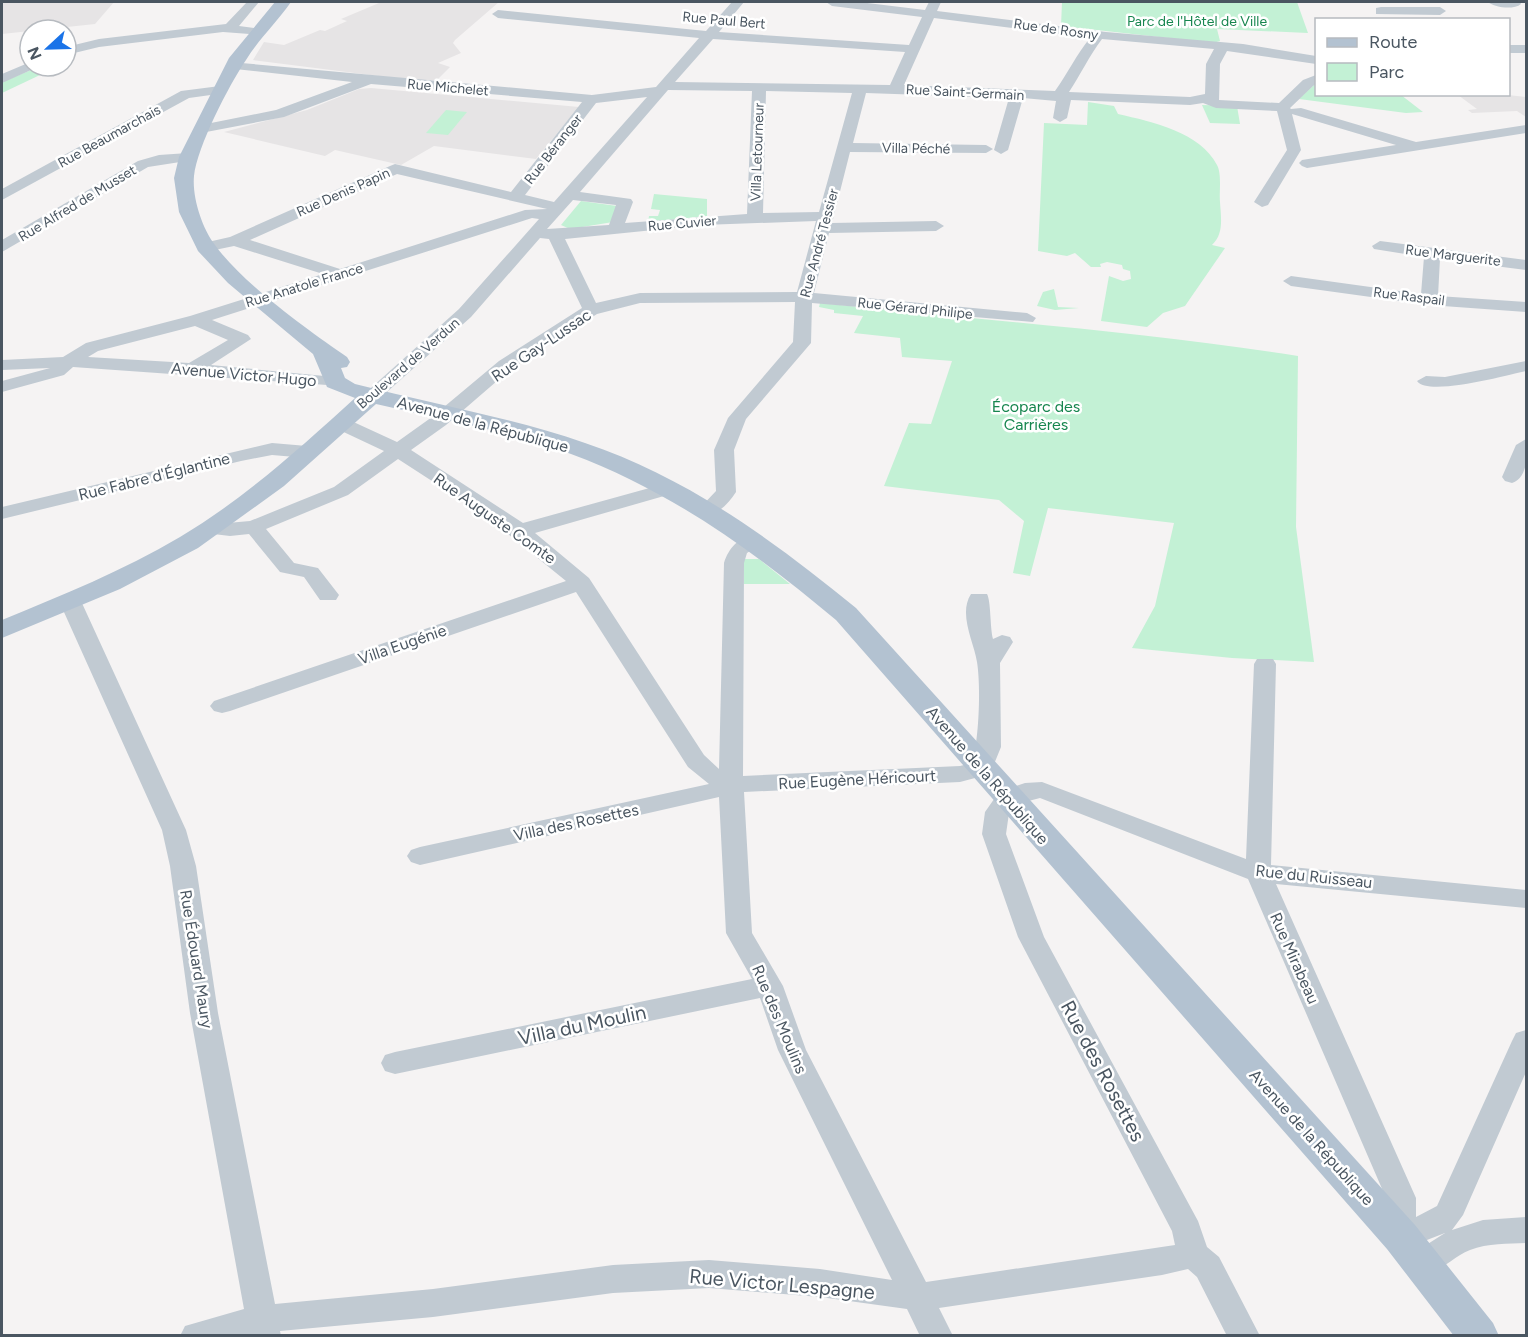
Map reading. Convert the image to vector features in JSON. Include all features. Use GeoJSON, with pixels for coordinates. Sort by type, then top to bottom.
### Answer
{"type":"FeatureCollection","features":[{"type":"Feature","properties":{"kind":"main road"},"geometry":{"type":"LineString","coordinates":[[283,2],[235,65],[220,90],[188,157],[184,178],[189,212],[205,247],[257,300],[351,371],[371,396]]}},
{"type":"Feature","properties":{"kind":"main road"},"geometry":{"type":"LineString","coordinates":[[323,351],[335,382]]}},
{"type":"Feature","properties":{"kind":"main road","name":"Avenue de la République"},"geometry":{"type":"LineString","coordinates":[[335,382],[371,396],[533,434],[592,454],[671,488],[788,564],[846,614],[1008,798],[1423,1244],[1479,1335]]}},
{"type":"Feature","properties":{"kind":"main road","name":"Boulevard de Verdun"},"geometry":{"type":"LineString","coordinates":[[2,630],[135,572],[212,529],[264,490],[371,396]]}},
{"type":"Feature","properties":{"kind":"street"},"geometry":{"type":"LineString","coordinates":[[231,28],[252,2]]}},
{"type":"Feature","properties":{"kind":"street","name":"Rue Paul Bert"},"geometry":{"type":"LineString","coordinates":[[508,2],[494,20],[913,49]]}},
{"type":"Feature","properties":{"kind":"street","name":"Boulevard de Verdun"},"geometry":{"type":"LineString","coordinates":[[371,396],[465,313],[546,234],[556,212],[738,2]]}},
{"type":"Feature","properties":{"kind":"street","name":"Rue de Rosny"},"geometry":{"type":"LineString","coordinates":[[832,2],[932,7],[1099,35],[1222,47],[1315,60]]}},
{"type":"Feature","properties":{"kind":"street"},"geometry":{"type":"LineString","coordinates":[[1429,2],[1449,18]]}},
{"type":"Feature","properties":{"kind":"street"},"geometry":{"type":"LineString","coordinates":[[1494,2],[1515,4]]}},
{"type":"Feature","properties":{"kind":"street"},"geometry":{"type":"LineString","coordinates":[[896,89],[932,7]]}},
{"type":"Feature","properties":{"kind":"street"},"geometry":{"type":"LineString","coordinates":[[1381,11],[1440,11]]}},
{"type":"Feature","properties":{"kind":"street"},"geometry":{"type":"LineString","coordinates":[[78,48],[231,28],[258,32]]}},
{"type":"Feature","properties":{"kind":"street"},"geometry":{"type":"LineString","coordinates":[[1060,118],[1061,97],[1078,69],[1080,59],[1099,35]]}},
{"type":"Feature","properties":{"kind":"street"},"geometry":{"type":"LineString","coordinates":[[1207,99],[1212,95],[1213,64],[1222,47]]}},
{"type":"Feature","properties":{"kind":"street","name":"Rue Michelet"},"geometry":{"type":"LineString","coordinates":[[235,65],[371,80],[592,99],[663,88]]}},
{"type":"Feature","properties":{"kind":"street"},"geometry":{"type":"LineString","coordinates":[[2,79],[18,72]]}},
{"type":"Feature","properties":{"kind":"street"},"geometry":{"type":"LineString","coordinates":[[201,129],[279,114],[371,80]]}},
{"type":"Feature","properties":{"kind":"street"},"geometry":{"type":"LineString","coordinates":[[1262,202],[1294,150],[1289,109],[1308,83],[1315,80]]}},
{"type":"Feature","properties":{"kind":"street","name":"Villa Letourneur"},"geometry":{"type":"LineString","coordinates":[[755,218],[759,87]]}},
{"type":"Feature","properties":{"kind":"street","name":"Rue Saint-Germain"},"geometry":{"type":"LineString","coordinates":[[663,88],[860,88],[1171,101],[1207,99],[1216,104],[1289,109],[1417,146]]}},
{"type":"Feature","properties":{"kind":"street","name":"Rue André Tessier"},"geometry":{"type":"LineString","coordinates":[[708,510],[726,492],[724,450],[737,418],[802,343],[804,297],[860,88]]}},
{"type":"Feature","properties":{"kind":"street","name":"Rue Beaumarchais"},"geometry":{"type":"LineString","coordinates":[[2,195],[186,94],[220,90]]}},
{"type":"Feature","properties":{"kind":"street","name":"Villa Péché"},"geometry":{"type":"LineString","coordinates":[[845,147],[993,149],[1017,94]]}},
{"type":"Feature","properties":{"kind":"street","name":"Rue Béranger"},"geometry":{"type":"LineString","coordinates":[[514,198],[592,99]]}},
{"type":"Feature","properties":{"kind":"street"},"geometry":{"type":"LineString","coordinates":[[1307,163],[1527,129]]}},
{"type":"Feature","properties":{"kind":"street","name":"Rue Alfred de Musset"},"geometry":{"type":"LineString","coordinates":[[2,248],[143,164],[159,159],[188,157]]}},
{"type":"Feature","properties":{"kind":"street","name":"Rue Denis Papin"},"geometry":{"type":"LineString","coordinates":[[205,247],[235,241],[395,169],[514,198],[531,207]]}},
{"type":"Feature","properties":{"kind":"street"},"geometry":{"type":"LineString","coordinates":[[571,195],[625,202],[615,229]]}},
{"type":"Feature","properties":{"kind":"street","name":"Rue Anatole France"},"geometry":{"type":"LineString","coordinates":[[66,365],[92,347],[196,320],[340,274],[531,207],[556,212]]}},
{"type":"Feature","properties":{"kind":"street","name":"Rue Cuvier"},"geometry":{"type":"LineString","coordinates":[[546,234],[755,218],[936,226]]}},
{"type":"Feature","properties":{"kind":"street"},"geometry":{"type":"LineString","coordinates":[[546,234],[591,310]]}},
{"type":"Feature","properties":{"kind":"street","name":"Rue Denis Papin"},"geometry":{"type":"LineString","coordinates":[[235,241],[340,274]]}},
{"type":"Feature","properties":{"kind":"street","name":"Rue Marguerite"},"geometry":{"type":"LineString","coordinates":[[1380,246],[1527,265]]}},
{"type":"Feature","properties":{"kind":"street"},"geometry":{"type":"LineString","coordinates":[[1429,300],[1432,253]]}},
{"type":"Feature","properties":{"kind":"street","name":"Rue Raspail"},"geometry":{"type":"LineString","coordinates":[[1291,281],[1429,300],[1527,307]]}},
{"type":"Feature","properties":{"kind":"street","name":"Rue Gay-Lussac"},"geometry":{"type":"LineString","coordinates":[[212,529],[230,530],[254,527],[341,490],[448,414],[505,365],[591,310],[611,303],[640,298],[804,297]]}},
{"type":"Feature","properties":{"kind":"street","name":"Rue Gérard Philipe"},"geometry":{"type":"LineString","coordinates":[[804,297],[1027,318]]}},
{"type":"Feature","properties":{"kind":"street"},"geometry":{"type":"LineString","coordinates":[[194,368],[250,343],[196,320]]}},
{"type":"Feature","properties":{"kind":"street","name":"Avenue Victor Hugo"},"geometry":{"type":"LineString","coordinates":[[2,365],[28,367],[153,365],[335,382]]}},
{"type":"Feature","properties":{"kind":"street"},"geometry":{"type":"LineString","coordinates":[[5,381],[66,365]]}},
{"type":"Feature","properties":{"kind":"street"},"geometry":{"type":"LineString","coordinates":[[1426,381],[1444,382],[1527,366]]}},
{"type":"Feature","properties":{"kind":"street"},"geometry":{"type":"LineString","coordinates":[[5,381],[28,367]]}},
{"type":"Feature","properties":{"kind":"street","name":"Rue Auguste Comte"},"geometry":{"type":"LineString","coordinates":[[340,423],[398,450],[519,531],[559,562],[581,583],[696,761],[711,775],[731,785]]}},
{"type":"Feature","properties":{"kind":"street"},"geometry":{"type":"LineString","coordinates":[[1512,477],[1527,445]]}},
{"type":"Feature","properties":{"kind":"street","name":"Rue Fabre d'Églantine"},"geometry":{"type":"LineString","coordinates":[[2,513],[241,455],[272,449],[307,452]]}},
{"type":"Feature","properties":{"kind":"street"},"geometry":{"type":"LineString","coordinates":[[519,531],[671,488]]}},
{"type":"Feature","properties":{"kind":"street"},"geometry":{"type":"LineString","coordinates":[[254,527],[286,568],[311,572],[328,595]]}},
{"type":"Feature","properties":{"kind":"street","name":"Rue des Moulins"},"geometry":{"type":"LineString","coordinates":[[755,541],[738,550],[734,563],[731,785],[739,933],[769,986],[792,1050],[937,1335]]}},
{"type":"Feature","properties":{"kind":"street","name":"Villa Eugénie"},"geometry":{"type":"LineString","coordinates":[[222,706],[581,583]]}},
{"type":"Feature","properties":{"kind":"street"},"geometry":{"type":"LineString","coordinates":[[979,599],[978,623],[989,663],[989,747],[982,768]]}},
{"type":"Feature","properties":{"kind":"street","name":"Rue Édouard Maury"},"geometry":{"type":"LineString","coordinates":[[70,601],[134,737],[174,830],[183,867],[206,1022],[264,1327]]}},
{"type":"Feature","properties":{"kind":"street"},"geometry":{"type":"LineString","coordinates":[[989,663],[1002,642]]}},
{"type":"Feature","properties":{"kind":"street","name":"Rue Mirabeau"},"geometry":{"type":"LineString","coordinates":[[1265,664],[1258,873],[1423,1244]]}},
{"type":"Feature","properties":{"kind":"street","name":"Rue Eugène Héricourt"},"geometry":{"type":"LineString","coordinates":[[731,785],[960,774],[982,768]]}},
{"type":"Feature","properties":{"kind":"street","name":"Villa des Rosettes"},"geometry":{"type":"LineString","coordinates":[[420,856],[706,793],[731,785]]}},
{"type":"Feature","properties":{"kind":"street","name":"Rue du Ruisseau"},"geometry":{"type":"LineString","coordinates":[[1008,798],[1025,791],[1042,790],[1258,873],[1527,899]]}},
{"type":"Feature","properties":{"kind":"street","name":"Rue des Rosettes"},"geometry":{"type":"LineString","coordinates":[[1008,798],[997,812],[994,834],[1031,937],[1187,1230],[1193,1254],[1208,1267],[1244,1335]]}},
{"type":"Feature","properties":{"kind":"street","name":"Villa du Moulin"},"geometry":{"type":"LineString","coordinates":[[395,1063],[769,986]]}},
{"type":"Feature","properties":{"kind":"street"},"geometry":{"type":"LineString","coordinates":[[1423,1244],[1448,1215],[1527,1041]]}},
{"type":"Feature","properties":{"kind":"street"},"geometry":{"type":"LineString","coordinates":[[1423,1244],[1477,1233],[1527,1230]]}},
{"type":"Feature","properties":{"kind":"street","name":"Rue Victor Lespagne"},"geometry":{"type":"LineString","coordinates":[[196,1335],[613,1279],[709,1274],[820,1283],[918,1297],[1162,1262],[1193,1254]]}},
{"type":"Feature","properties":{"kind":"shaded area"},"geometry":{"type":"Polygon","coordinates":[[[2,2],[114,2],[95,24],[78,26],[78,18],[18,18],[18,32],[2,34],[2,2]]]}},
{"type":"Feature","properties":{"kind":"shaded area"},"geometry":{"type":"Polygon","coordinates":[[[376,2],[499,2],[455,40],[453,43],[461,53],[438,63],[450,67],[437,80],[410,80],[253,60],[264,42],[284,45],[320,30],[325,31],[347,21],[341,19],[379,3],[376,2]]]}},
{"type":"Feature","properties":{"kind":"shaded area"},"geometry":{"type":"Polygon","coordinates":[[[371,88],[579,107],[536,159],[434,146],[401,165],[335,150],[325,156],[224,132],[307,110],[359,89],[371,88]]]}},
{"type":"Feature","properties":{"kind":"shaded area"},"geometry":{"type":"Polygon","coordinates":[[[1459,96],[1526,97],[1526,117],[1517,111],[1472,113],[1468,110],[1477,109],[1459,96]]]}},
{"type":"Feature","properties":{"kind":"green space","name":"Parc de l'Hôtel de Ville"},"geometry":{"type":"Polygon","coordinates":[[[1062,2],[1297,2],[1308,33],[1217,29],[1220,41],[1213,43],[1061,26],[1062,2]]]}},
{"type":"Feature","properties":{"kind":"green space"},"geometry":{"type":"Polygon","coordinates":[[[18,75],[18,78],[34,78],[2,93],[2,82],[18,75]]]}},
{"type":"Feature","properties":{"kind":"green space"},"geometry":{"type":"Polygon","coordinates":[[[1315,84],[1315,96],[1402,96],[1423,112],[1406,113],[1299,99],[1315,84]]]}},
{"type":"Feature","properties":{"kind":"green space"},"geometry":{"type":"Polygon","coordinates":[[[1088,102],[1114,106],[1118,114],[1160,125],[1187,136],[1209,154],[1219,169],[1221,225],[1216,241],[1212,245],[1225,248],[1185,306],[1163,313],[1147,327],[1101,321],[1109,276],[1123,281],[1131,279],[1130,271],[1123,269],[1122,265],[1107,262],[1100,264],[1101,267],[1091,267],[1075,253],[1067,256],[1038,251],[1044,123],[1087,125],[1088,102]]]}},
{"type":"Feature","properties":{"kind":"green space"},"geometry":{"type":"Polygon","coordinates":[[[1202,105],[1237,106],[1240,124],[1210,123],[1202,105]]]}},
{"type":"Feature","properties":{"kind":"green space"},"geometry":{"type":"Polygon","coordinates":[[[446,110],[467,112],[448,135],[426,133],[446,110]]]}},
{"type":"Feature","properties":{"kind":"green space"},"geometry":{"type":"Polygon","coordinates":[[[654,194],[707,199],[707,216],[648,222],[649,216],[658,216],[660,210],[651,209],[654,194]]]}},
{"type":"Feature","properties":{"kind":"green space"},"geometry":{"type":"Polygon","coordinates":[[[581,201],[617,206],[613,222],[570,229],[561,225],[581,201]]]}},
{"type":"Feature","properties":{"kind":"green space"},"geometry":{"type":"Polygon","coordinates":[[[1054,289],[1058,307],[1079,308],[1055,310],[1037,306],[1043,292],[1054,289]]]}},
{"type":"Feature","properties":{"kind":"green space","name":"Écoparc des Carrières"},"geometry":{"type":"Polygon","coordinates":[[[820,303],[1119,333],[1298,356],[1296,527],[1314,662],[1232,658],[1132,648],[1155,606],[1174,523],[1048,508],[1030,576],[1013,573],[1024,521],[999,500],[884,486],[909,423],[931,424],[952,361],[902,357],[900,338],[854,333],[863,316],[834,313],[834,310],[819,307],[820,303]]]}},
{"type":"Feature","properties":{"kind":"green space"},"geometry":{"type":"Polygon","coordinates":[[[744,559],[759,559],[790,584],[744,584],[744,559]]]}}]}
